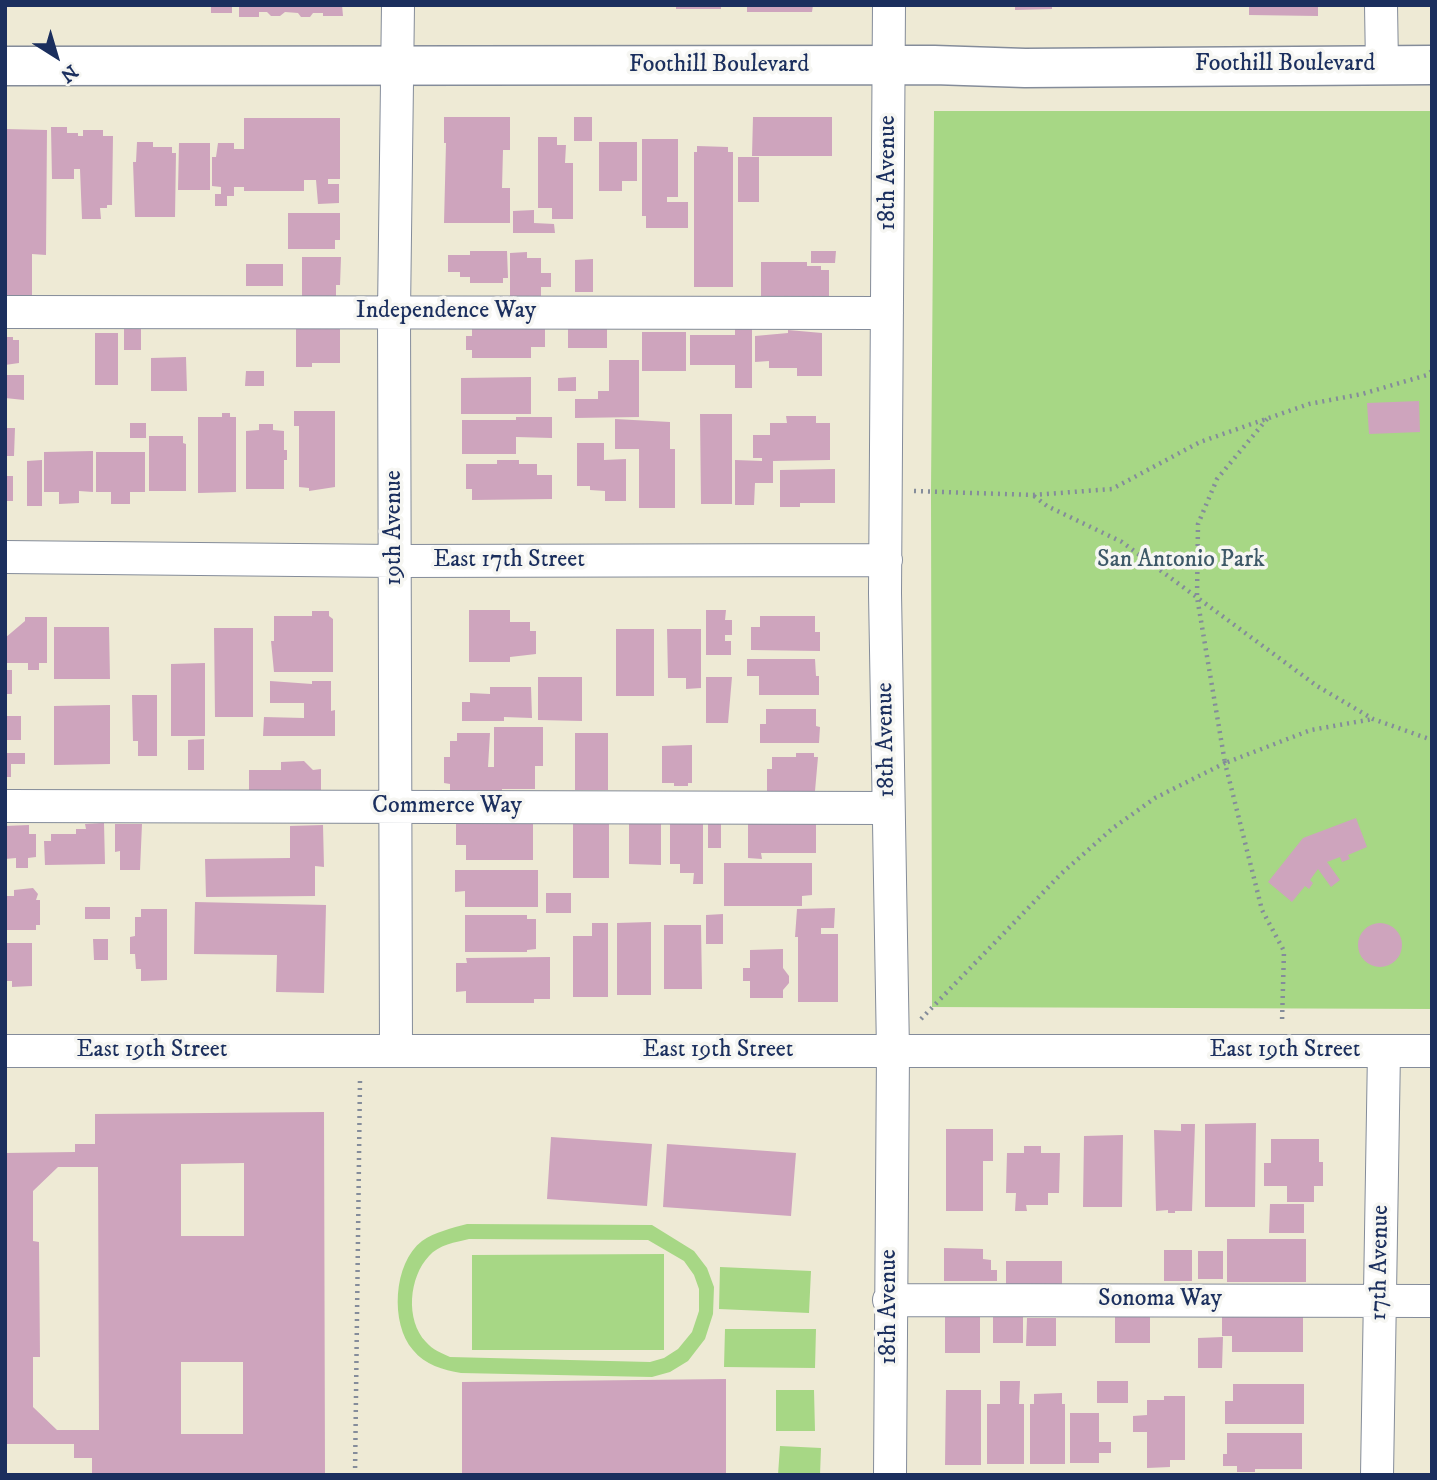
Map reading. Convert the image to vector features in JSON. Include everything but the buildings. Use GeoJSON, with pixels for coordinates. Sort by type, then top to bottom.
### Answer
{"type":"FeatureCollection","features":[{"type":"Feature","properties":{"kind":"main road","name":"Foothill Boulevard"},"geometry":{"type":"LineString","coordinates":[[5,66],[1039,68],[1432,65]]}},
{"type":"Feature","properties":{"kind":"street","name":"19th Avenue"},"geometry":{"type":"LineString","coordinates":[[396,1050],[394,312],[398,5]]}},
{"type":"Feature","properties":{"kind":"street","name":"18th Avenue"},"geometry":{"type":"LineString","coordinates":[[889,5],[886,560],[892,1051],[890,1475]]}},
{"type":"Feature","properties":{"kind":"street"},"geometry":{"type":"LineString","coordinates":[[1381,5],[1382,65]]}},
{"type":"Feature","properties":{"kind":"street","name":"Independence Way"},"geometry":{"type":"LineString","coordinates":[[5,312],[887,313]]}},
{"type":"Feature","properties":{"kind":"street","name":"East 17th Street"},"geometry":{"type":"LineString","coordinates":[[5,557],[395,561],[886,560]]}},
{"type":"Feature","properties":{"kind":"street","name":"Commerce Way"},"geometry":{"type":"LineString","coordinates":[[5,806],[888,808]]}},
{"type":"Feature","properties":{"kind":"street","name":"East 19th Street"},"geometry":{"type":"LineString","coordinates":[[5,1051],[1432,1051]]}},
{"type":"Feature","properties":{"kind":"street","name":"17th Avenue"},"geometry":{"type":"LineString","coordinates":[[1377,1475],[1384,1051]]}},
{"type":"Feature","properties":{"kind":"street","name":"Sonoma Way"},"geometry":{"type":"LineString","coordinates":[[889,1300],[1432,1301]]}},
{"type":"Feature","properties":{"kind":"path"},"geometry":{"type":"LineString","coordinates":[[887,491],[1033,495],[1112,489],[1200,442],[1309,404],[1375,390],[1427,375],[1432,371]]}},
{"type":"Feature","properties":{"kind":"path"},"geometry":{"type":"LineString","coordinates":[[1267,419],[1217,479],[1205,506],[1198,524],[1197,597],[1225,763],[1262,910],[1284,951],[1281,1051]]}},
{"type":"Feature","properties":{"kind":"path"},"geometry":{"type":"LineString","coordinates":[[1033,495],[1047,506],[1122,542],[1295,670],[1373,719],[1432,740]]}},
{"type":"Feature","properties":{"kind":"path"},"geometry":{"type":"LineString","coordinates":[[892,1051],[1062,873],[1113,828],[1155,798],[1225,763],[1311,730],[1373,719]]}},
{"type":"Feature","properties":{"kind":"path"},"geometry":{"type":"LineString","coordinates":[[355,1475],[361,1050]]}},
{"type":"Feature","properties":{"kind":"green space","name":"San Antonio Park"},"geometry":{"type":"Polygon","coordinates":[[[934,111],[1432,111],[1432,1009],[932,1007],[931,491],[934,111]]]}},
{"type":"Feature","properties":{"kind":"green space"},"geometry":{"type":"Polygon","coordinates":[[[467,1224],[652,1225],[694,1251],[707,1268],[714,1287],[713,1314],[705,1339],[688,1361],[670,1372],[652,1377],[461,1373],[435,1366],[423,1360],[406,1339],[398,1310],[400,1278],[412,1251],[422,1241],[467,1224]],[[469,1239],[448,1244],[429,1256],[417,1275],[412,1311],[419,1333],[429,1345],[450,1357],[650,1362],[664,1358],[678,1349],[692,1332],[699,1311],[699,1289],[694,1275],[684,1261],[648,1240],[469,1239]]]}},
{"type":"Feature","properties":{"kind":"green space"},"geometry":{"type":"Polygon","coordinates":[[[664,1254],[664,1350],[472,1350],[472,1255],[664,1254]]]}},
{"type":"Feature","properties":{"kind":"green space"},"geometry":{"type":"Polygon","coordinates":[[[720,1267],[811,1271],[809,1313],[719,1309],[720,1267]]]}},
{"type":"Feature","properties":{"kind":"green space"},"geometry":{"type":"Polygon","coordinates":[[[725,1329],[816,1329],[815,1368],[724,1367],[725,1329]]]}},
{"type":"Feature","properties":{"kind":"green space"},"geometry":{"type":"Polygon","coordinates":[[[776,1390],[814,1390],[815,1431],[776,1431],[776,1390]]]}},
{"type":"Feature","properties":{"kind":"green space"},"geometry":{"type":"Polygon","coordinates":[[[780,1446],[821,1448],[820,1475],[778,1475],[780,1446]]]}}]}
